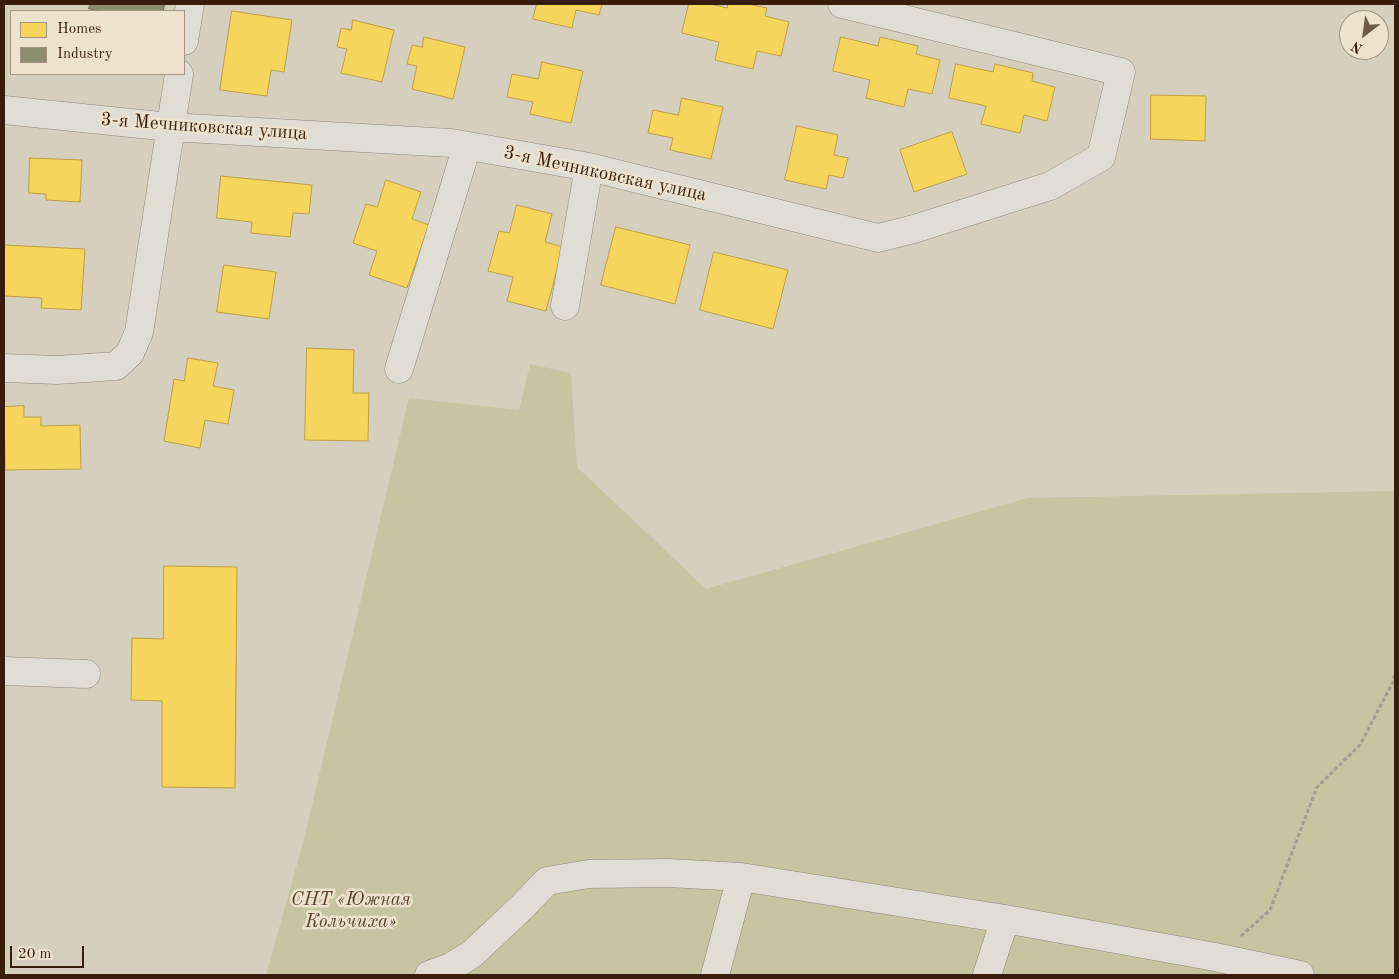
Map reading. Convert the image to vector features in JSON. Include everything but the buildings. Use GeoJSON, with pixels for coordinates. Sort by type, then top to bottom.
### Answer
{"type":"FeatureCollection","features":[{"type":"Feature","properties":{"kind":"street"},"geometry":{"type":"LineString","coordinates":[[185,35],[190,4]]}},
{"type":"Feature","properties":{"kind":"street","name":"3-я Мечниковская улица"},"geometry":{"type":"LineString","coordinates":[[4,110],[170,127],[466,146],[590,167],[878,238],[914,229],[1050,186],[1101,157],[1121,72],[842,4]]}},
{"type":"Feature","properties":{"kind":"street"},"geometry":{"type":"LineString","coordinates":[[4,368],[57,370],[116,366],[130,353],[139,332],[178,75]]}},
{"type":"Feature","properties":{"kind":"street"},"geometry":{"type":"LineString","coordinates":[[399,369],[466,146]]}},
{"type":"Feature","properties":{"kind":"street"},"geometry":{"type":"LineString","coordinates":[[565,306],[590,167]]}},
{"type":"Feature","properties":{"kind":"street"},"geometry":{"type":"LineString","coordinates":[[4,671],[86,674]]}},
{"type":"Feature","properties":{"kind":"street"},"geometry":{"type":"LineString","coordinates":[[429,975],[450,967],[472,954],[548,881],[589,874],[668,873],[741,877],[1005,919],[1224,964],[1300,975]]}},
{"type":"Feature","properties":{"kind":"street"},"geometry":{"type":"LineString","coordinates":[[715,975],[741,877]]}},
{"type":"Feature","properties":{"kind":"street"},"geometry":{"type":"LineString","coordinates":[[987,975],[1005,919]]}},
{"type":"Feature","properties":{"kind":"path"},"geometry":{"type":"LineString","coordinates":[[1224,964],[1270,910],[1317,787],[1360,745],[1393,682],[1395,673]]}},
{"type":"Feature","properties":{"kind":"green space","name":"СНТ «Южная Кольчиха»"},"geometry":{"type":"Polygon","coordinates":[[[530,364],[571,373],[577,467],[706,589],[1028,498],[1395,491],[1395,975],[266,975],[304,839],[409,398],[519,410],[530,364]]]}}]}
